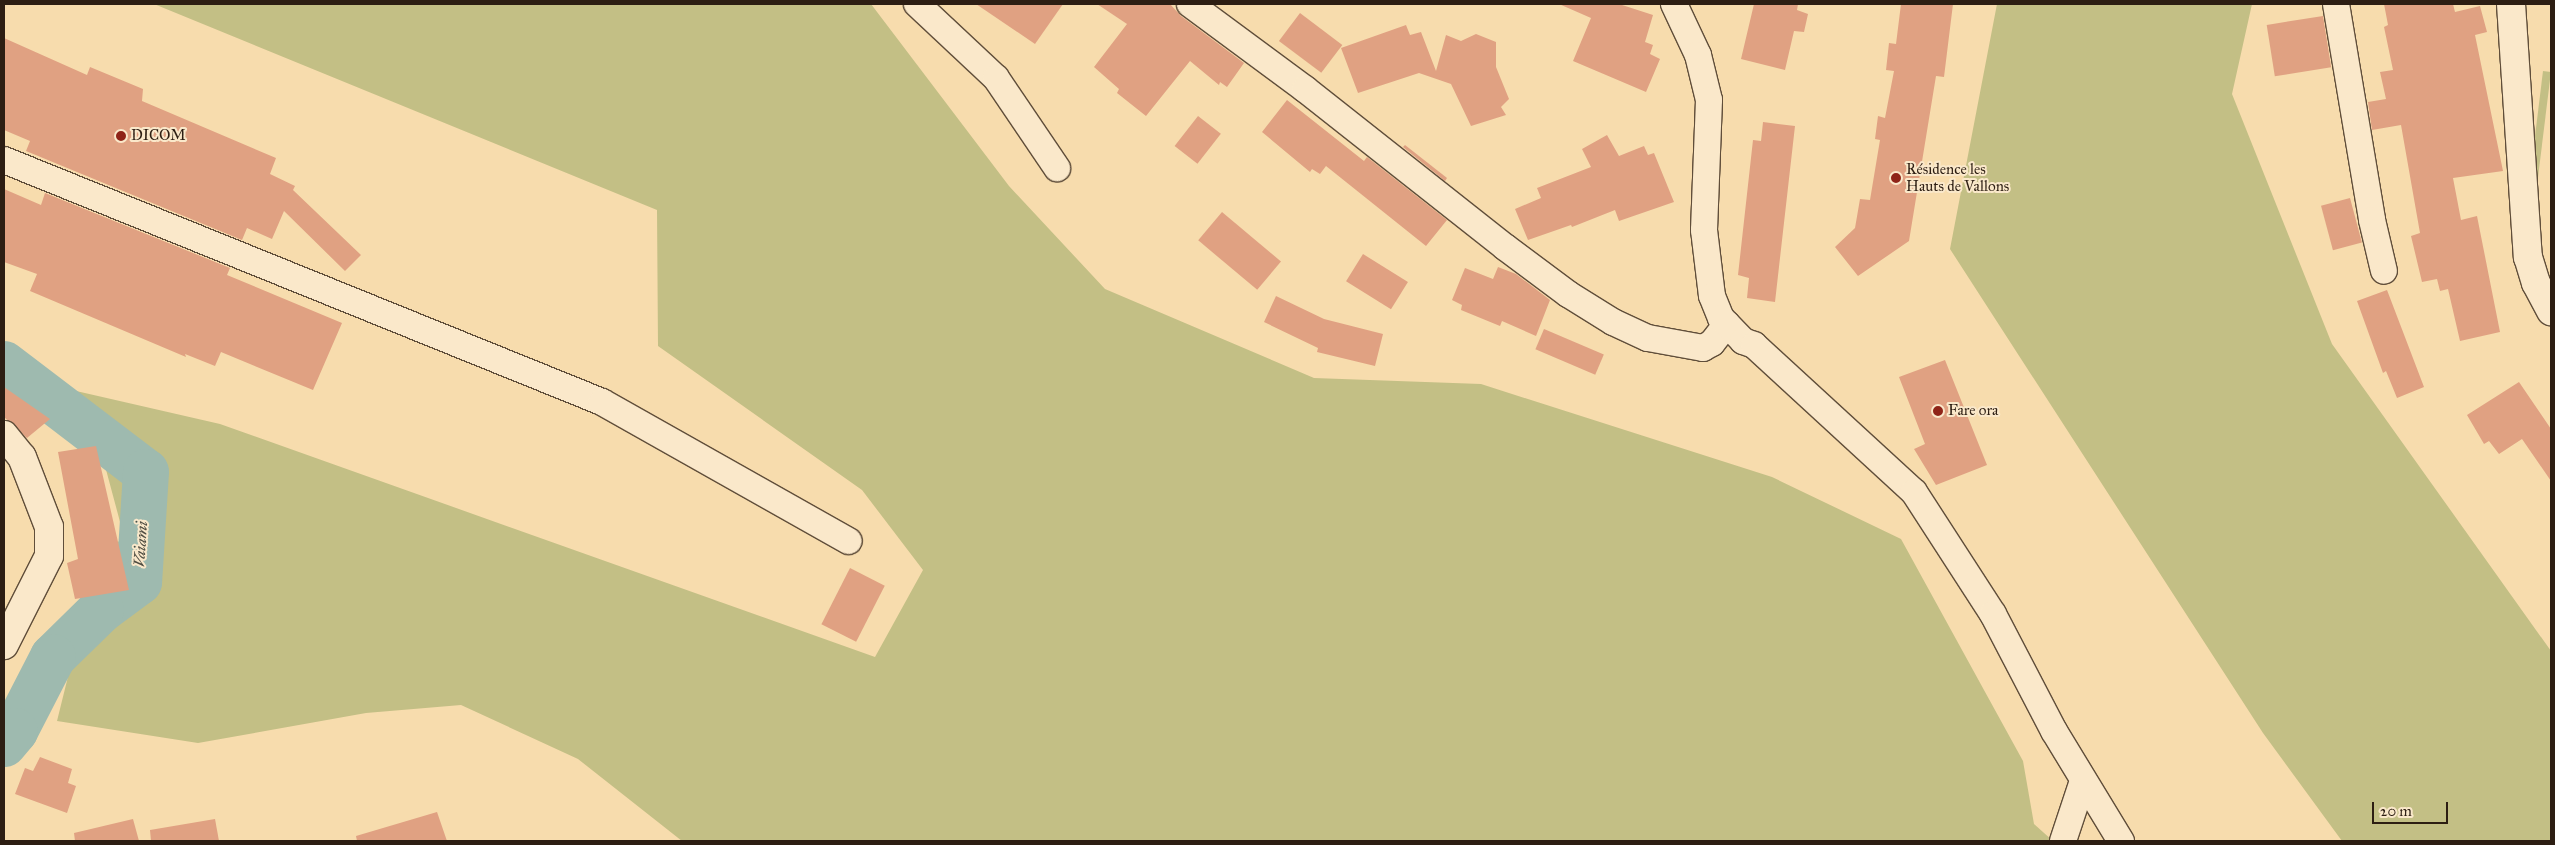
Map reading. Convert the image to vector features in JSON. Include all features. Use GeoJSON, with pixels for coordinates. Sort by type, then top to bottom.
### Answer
{"type":"FeatureCollection","features":[{"type":"Feature","properties":{"kind":"main road"},"geometry":{"type":"LineString","coordinates":[[2511,4],[2528,257],[2536,283],[2551,311]]}},
{"type":"Feature","properties":{"kind":"main road"},"geometry":{"type":"LineString","coordinates":[[4,435],[26,466],[49,527],[49,556],[4,645]]}},
{"type":"Feature","properties":{"kind":"street"},"geometry":{"type":"LineString","coordinates":[[917,4],[996,78],[1057,168]]}},
{"type":"Feature","properties":{"kind":"street"},"geometry":{"type":"LineString","coordinates":[[1190,4],[1305,89],[1505,247],[1568,294],[1613,322],[1648,338],[1703,348],[1712,343],[1727,324]]}},
{"type":"Feature","properties":{"kind":"street"},"geometry":{"type":"LineString","coordinates":[[1674,4],[1698,55],[1709,100],[1704,230],[1712,296],[1720,318],[1743,341],[1754,345],[1914,492],[1993,614],[2083,781],[2122,841]]}},
{"type":"Feature","properties":{"kind":"street"},"geometry":{"type":"LineString","coordinates":[[2336,4],[2372,220],[2384,271]]}},
{"type":"Feature","properties":{"kind":"street"},"geometry":{"type":"LineString","coordinates":[[4,160],[602,402],[849,541]]}},
{"type":"Feature","properties":{"kind":"street"},"geometry":{"type":"LineString","coordinates":[[2062,841],[2083,781]]}},
{"type":"Feature","properties":{"kind":"shaded area"},"geometry":{"type":"Polygon","coordinates":[[[154,4],[871,4],[1009,186],[1105,289],[1314,378],[1481,384],[1772,477],[1901,539],[2023,761],[2034,824],[2053,841],[682,841],[578,759],[461,705],[366,713],[198,743],[57,721],[86,604],[123,533],[101,451],[50,385],[220,424],[875,657],[923,570],[862,490],[658,346],[657,210],[154,4]]]}},
{"type":"Feature","properties":{"kind":"shaded area"},"geometry":{"type":"Polygon","coordinates":[[[1997,4],[2252,4],[2232,94],[2332,344],[2551,651],[2551,841],[2342,841],[2263,733],[1950,249],[1997,4]]]}},
{"type":"Feature","properties":{"kind":"shaded area"},"geometry":{"type":"Polygon","coordinates":[[[2543,71],[2551,72],[2538,179],[2530,178],[2543,71]]]}},
{"type":"Feature","properties":{"kind":"building"},"geometry":{"type":"Polygon","coordinates":[[[976,4],[1063,4],[1035,44],[976,4]]]}},
{"type":"Feature","properties":{"kind":"building"},"geometry":{"type":"Polygon","coordinates":[[[1097,4],[1170,4],[1181,16],[1244,63],[1227,87],[1220,82],[1219,85],[1190,61],[1146,116],[1117,93],[1119,89],[1094,67],[1127,24],[1097,4]]]}},
{"type":"Feature","properties":{"kind":"building"},"geometry":{"type":"Polygon","coordinates":[[[1559,4],[1619,4],[1653,15],[1645,42],[1653,45],[1650,54],[1660,59],[1646,92],[1573,61],[1591,18],[1559,4]]]}},
{"type":"Feature","properties":{"kind":"building"},"geometry":{"type":"Polygon","coordinates":[[[1754,4],[1798,4],[1797,10],[1808,14],[1804,32],[1794,31],[1785,70],[1741,59],[1754,4]]]}},
{"type":"Feature","properties":{"kind":"building","name":"Résidence les Hauts de Vallons"},"geometry":{"type":"Polygon","coordinates":[[[1901,4],[1953,4],[1944,77],[1936,76],[1909,241],[1858,276],[1835,247],[1855,228],[1860,199],[1870,200],[1880,140],[1875,139],[1878,116],[1885,118],[1894,71],[1886,70],[1889,43],[1896,44],[1901,4]]]}},
{"type":"Feature","properties":{"kind":"building"},"geometry":{"type":"Polygon","coordinates":[[[2384,4],[2453,4],[2455,12],[2480,6],[2487,32],[2475,35],[2503,171],[2453,178],[2461,220],[2477,216],[2500,332],[2460,341],[2448,289],[2440,291],[2437,279],[2422,282],[2411,236],[2420,233],[2401,125],[2372,130],[2368,102],[2386,99],[2380,72],[2393,70],[2384,27],[2388,25],[2384,4]]]}},
{"type":"Feature","properties":{"kind":"building"},"geometry":{"type":"Polygon","coordinates":[[[1300,13],[1342,45],[1321,73],[1279,41],[1300,13]]]}},
{"type":"Feature","properties":{"kind":"building"},"geometry":{"type":"Polygon","coordinates":[[[2323,16],[2331,67],[2275,76],[2267,25],[2323,16]]]}},
{"type":"Feature","properties":{"kind":"building"},"geometry":{"type":"Polygon","coordinates":[[[1406,25],[1410,35],[1421,32],[1436,71],[1446,35],[1461,41],[1476,34],[1496,42],[1496,67],[1509,99],[1501,107],[1506,115],[1471,126],[1451,84],[1419,73],[1358,93],[1341,48],[1406,25]]]}},
{"type":"Feature","properties":{"kind":"building","name":"DICOM"},"geometry":{"type":"Polygon","coordinates":[[[4,38],[87,75],[90,67],[143,89],[142,101],[276,158],[270,174],[295,186],[293,190],[361,255],[345,271],[284,211],[272,239],[247,228],[242,240],[26,151],[30,141],[4,130],[4,38]]]}},
{"type":"Feature","properties":{"kind":"building"},"geometry":{"type":"Polygon","coordinates":[[[1287,100],[1364,161],[1367,157],[1447,220],[1426,246],[1326,166],[1320,174],[1312,169],[1310,172],[1262,132],[1287,100]]]}},
{"type":"Feature","properties":{"kind":"building"},"geometry":{"type":"Polygon","coordinates":[[[1198,116],[1221,134],[1197,164],[1175,146],[1198,116]]]}},
{"type":"Feature","properties":{"kind":"building"},"geometry":{"type":"Polygon","coordinates":[[[1763,122],[1795,126],[1775,302],[1747,298],[1749,278],[1738,275],[1753,140],[1761,141],[1763,122]]]}},
{"type":"Feature","properties":{"kind":"building"},"geometry":{"type":"Polygon","coordinates":[[[1607,135],[1619,156],[1644,146],[1648,155],[1654,153],[1674,202],[1619,221],[1615,210],[1572,227],[1571,225],[1528,240],[1515,209],[1541,198],[1537,188],[1591,167],[1582,149],[1607,135]]]}},
{"type":"Feature","properties":{"kind":"building"},"geometry":{"type":"Polygon","coordinates":[[[1405,145],[1447,178],[1445,181],[1403,147],[1405,145]]]}},
{"type":"Feature","properties":{"kind":"building"},"geometry":{"type":"Polygon","coordinates":[[[4,189],[41,205],[45,193],[230,268],[227,275],[342,323],[313,390],[221,352],[215,366],[185,354],[186,357],[30,291],[37,274],[4,262],[4,189]]]}},
{"type":"Feature","properties":{"kind":"building"},"geometry":{"type":"Polygon","coordinates":[[[2350,198],[2362,242],[2333,250],[2321,206],[2350,198]]]}},
{"type":"Feature","properties":{"kind":"building"},"geometry":{"type":"Polygon","coordinates":[[[1222,212],[1281,261],[1257,290],[1198,240],[1222,212]]]}},
{"type":"Feature","properties":{"kind":"building"},"geometry":{"type":"Polygon","coordinates":[[[1363,254],[1408,282],[1391,309],[1346,281],[1363,254]]]}},
{"type":"Feature","properties":{"kind":"building"},"geometry":{"type":"Polygon","coordinates":[[[1498,267],[1516,274],[1550,300],[1536,336],[1502,321],[1500,326],[1461,310],[1462,305],[1452,300],[1465,268],[1493,279],[1498,267]]]}},
{"type":"Feature","properties":{"kind":"building"},"geometry":{"type":"Polygon","coordinates":[[[2387,290],[2424,387],[2397,398],[2386,371],[2383,373],[2357,301],[2387,290]]]}},
{"type":"Feature","properties":{"kind":"building"},"geometry":{"type":"Polygon","coordinates":[[[1276,296],[1324,319],[1383,334],[1375,366],[1317,352],[1318,348],[1264,322],[1276,296]]]}},
{"type":"Feature","properties":{"kind":"building"},"geometry":{"type":"Polygon","coordinates":[[[1544,329],[1604,354],[1595,375],[1535,349],[1544,329]]]}},
{"type":"Feature","properties":{"kind":"building","name":"Fare ora"},"geometry":{"type":"Polygon","coordinates":[[[1945,360],[1987,465],[1936,485],[1914,449],[1925,444],[1899,377],[1945,360]]]}},
{"type":"Feature","properties":{"kind":"building"},"geometry":{"type":"Polygon","coordinates":[[[2519,382],[2551,429],[2551,481],[2522,439],[2499,454],[2489,441],[2484,444],[2467,415],[2519,382]]]}},
{"type":"Feature","properties":{"kind":"building"},"geometry":{"type":"Polygon","coordinates":[[[4,387],[50,419],[27,438],[4,417],[4,387]]]}},
{"type":"Feature","properties":{"kind":"building"},"geometry":{"type":"Polygon","coordinates":[[[96,446],[129,590],[75,599],[67,563],[78,559],[58,452],[96,446]]]}},
{"type":"Feature","properties":{"kind":"building"},"geometry":{"type":"Polygon","coordinates":[[[850,568],[885,586],[856,642],[821,624],[850,568]]]}},
{"type":"Feature","properties":{"kind":"building"},"geometry":{"type":"Polygon","coordinates":[[[40,757],[72,769],[68,783],[76,786],[67,813],[15,794],[25,768],[33,771],[40,757]]]}},
{"type":"Feature","properties":{"kind":"building"},"geometry":{"type":"Polygon","coordinates":[[[437,812],[447,841],[357,841],[356,836],[437,812]]]}},
{"type":"Feature","properties":{"kind":"building"},"geometry":{"type":"Polygon","coordinates":[[[133,819],[139,841],[75,841],[74,833],[133,819]]]}},
{"type":"Feature","properties":{"kind":"building"},"geometry":{"type":"Polygon","coordinates":[[[215,819],[219,841],[151,841],[150,830],[215,819]]]}},
{"type":"Feature","properties":{"kind":"waterway","name":"Vaiami"},"geometry":{"type":"LineString","coordinates":[[4,364],[146,472],[139,582],[101,610],[53,657],[15,731],[4,744]]}},
{"type":"Feature","properties":{"kind":"place","name":"DICOM"},"geometry":{"type":"Point","coordinates":[121,136]}},
{"type":"Feature","properties":{"kind":"place","name":"Résidence les Hauts de Vallons"},"geometry":{"type":"Point","coordinates":[1896,178]}},
{"type":"Feature","properties":{"kind":"place","name":"Fare ora"},"geometry":{"type":"Point","coordinates":[1938,411]}}]}
